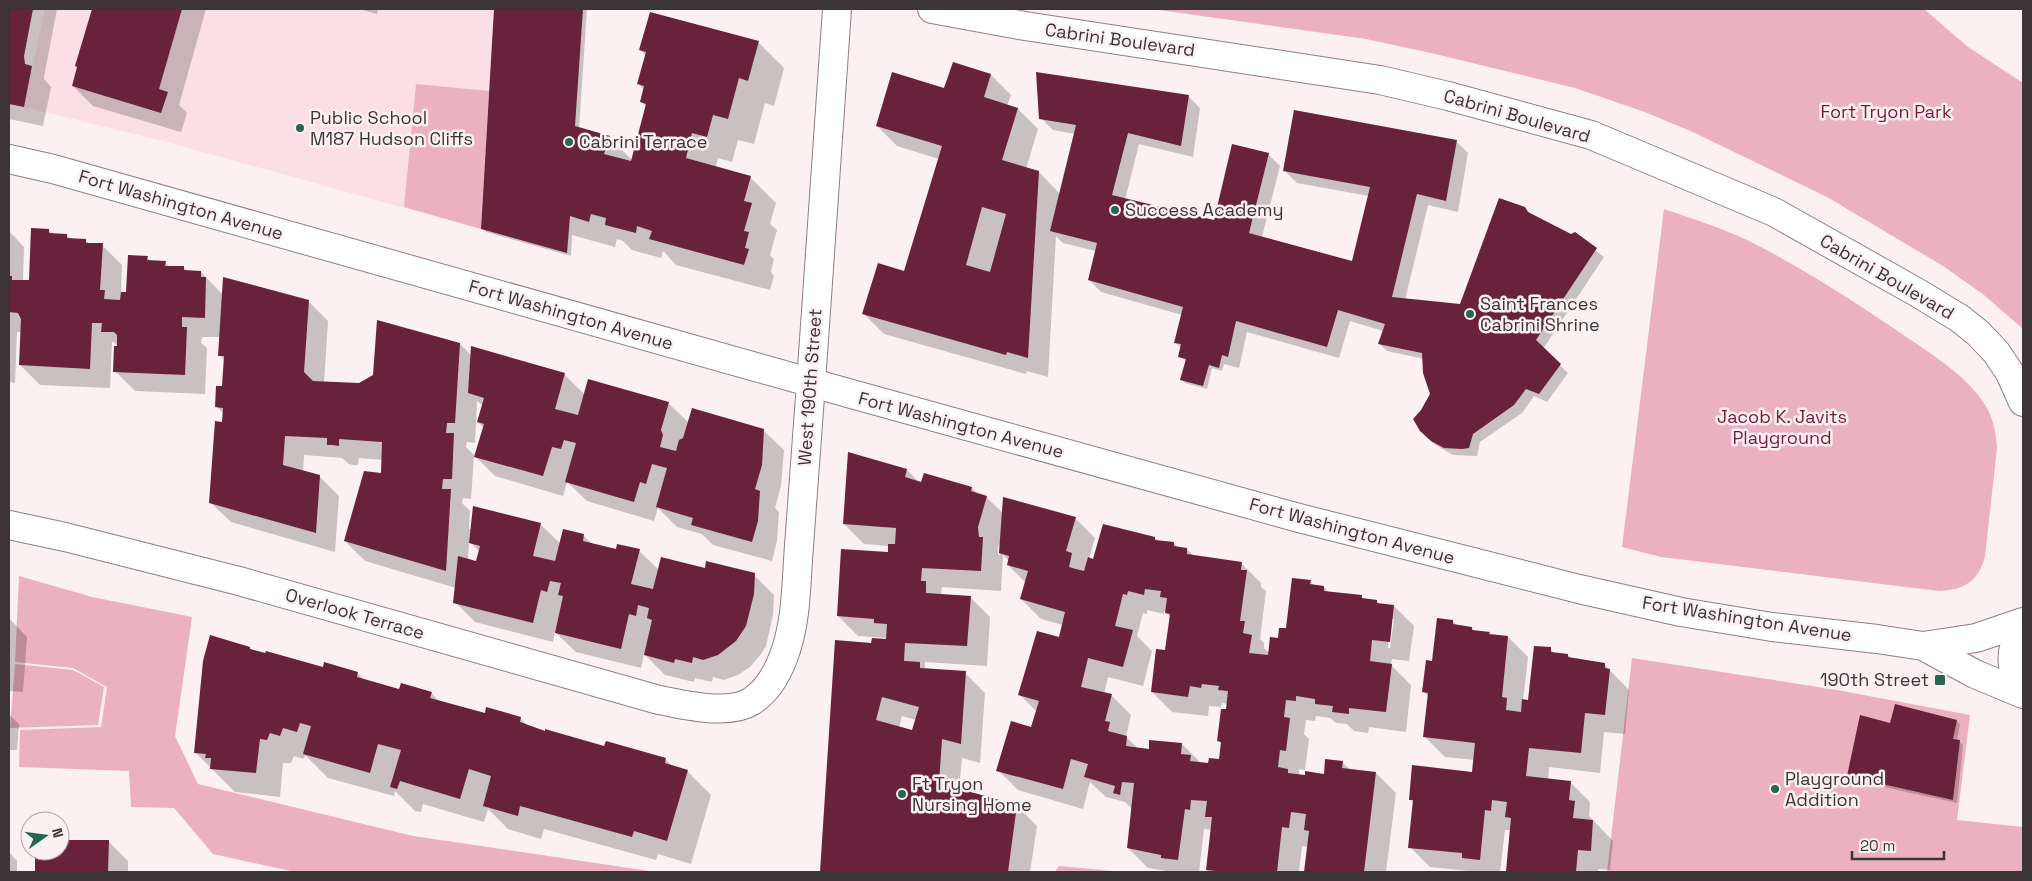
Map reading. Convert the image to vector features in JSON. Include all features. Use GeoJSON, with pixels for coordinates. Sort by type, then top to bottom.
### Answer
{"type":"FeatureCollection","features":[{"type":"Feature","properties":{"kind":"street","name":"West 190th Street"},"geometry":{"type":"LineString","coordinates":[[700,708],[733,707],[751,702],[760,695],[769,685],[783,659],[795,605],[837,9]]}},
{"type":"Feature","properties":{"kind":"street","name":"Cabrini Boulevard"},"geometry":{"type":"LineString","coordinates":[[932,9],[1025,26],[1380,80],[1448,96],[1591,135],[1774,212],[1943,308],[1978,333],[1996,352],[2010,373],[2023,402]]}},
{"type":"Feature","properties":{"kind":"street","name":"Fort Washington Avenue"},"geometry":{"type":"LineString","coordinates":[[9,159],[53,169],[810,383],[1299,518],[1579,589],[1699,615],[1772,627],[1923,646],[1976,638],[2023,622]]}},
{"type":"Feature","properties":{"kind":"street","name":"Overlook Terrace"},"geometry":{"type":"LineString","coordinates":[[9,525],[65,537],[239,582],[659,700],[700,708]]}},
{"type":"Feature","properties":{"kind":"street"},"geometry":{"type":"LineString","coordinates":[[2023,628],[2018,635],[2012,653],[2016,678],[2023,693]]}},
{"type":"Feature","properties":{"kind":"street","name":"Fort Washington Avenue"},"geometry":{"type":"LineString","coordinates":[[1923,646],[1975,674],[2023,693]]}},
{"type":"Feature","properties":{"kind":"shaded area","name":"Public School M187 Hudson Cliffs"},"geometry":{"type":"Polygon","coordinates":[[[45,9],[494,9],[481,229],[163,141],[24,107],[45,9]]]}},
{"type":"Feature","properties":{"kind":"green space","name":"Fort Tryon Park"},"geometry":{"type":"Polygon","coordinates":[[[1152,9],[1924,9],[1968,47],[2023,83],[2023,329],[1984,295],[1943,266],[1827,197],[1695,133],[1645,112],[1575,88],[1366,39],[1152,9]]]}},
{"type":"Feature","properties":{"kind":"green space"},"geometry":{"type":"Polygon","coordinates":[[[416,84],[489,91],[481,229],[404,207],[416,84]]]}},
{"type":"Feature","properties":{"kind":"green space","name":"Jacob K. Javits Playground"},"geometry":{"type":"Polygon","coordinates":[[[1664,209],[1739,236],[1809,274],[1939,359],[1971,386],[1987,408],[1995,433],[1997,448],[1985,556],[1979,572],[1974,578],[1956,589],[1939,591],[1661,557],[1622,547],[1664,209]]]}},
{"type":"Feature","properties":{"kind":"green space"},"geometry":{"type":"Polygon","coordinates":[[[19,576],[92,597],[192,617],[175,736],[198,784],[413,836],[656,872],[295,872],[213,854],[174,808],[131,807],[129,771],[19,767],[20,730],[101,727],[107,687],[73,668],[15,662],[19,576]]]}},
{"type":"Feature","properties":{"kind":"green space"},"geometry":{"type":"Polygon","coordinates":[[[1632,658],[1837,690],[1970,715],[1957,820],[2023,827],[2023,872],[1607,872],[1632,658]]]}},
{"type":"Feature","properties":{"kind":"green space"},"geometry":{"type":"Polygon","coordinates":[[[15,664],[73,670],[104,687],[98,725],[10,728],[15,664]]]}},
{"type":"Feature","properties":{"kind":"green space"},"geometry":{"type":"Polygon","coordinates":[[[1059,866],[1114,871],[1118,872],[1055,872],[1059,866]]]}},
{"type":"Feature","properties":{"kind":"building"},"geometry":{"type":"Polygon","coordinates":[[[9,9],[33,9],[24,56],[25,64],[32,66],[24,107],[9,104],[9,9]]]}},
{"type":"Feature","properties":{"kind":"building"},"geometry":{"type":"Polygon","coordinates":[[[92,9],[182,9],[159,89],[168,92],[161,113],[72,86],[77,67],[75,66],[92,9]]]}},
{"type":"Feature","properties":{"kind":"building","name":"Cabrini Terrace"},"geometry":{"type":"Polygon","coordinates":[[[494,9],[583,9],[575,126],[610,136],[604,154],[631,161],[646,104],[640,102],[644,86],[637,84],[646,52],[639,50],[650,12],[759,41],[748,81],[739,78],[728,119],[713,115],[707,137],[692,133],[686,158],[751,176],[744,201],[752,203],[744,231],[749,232],[745,248],[749,249],[744,265],[649,239],[652,231],[637,226],[636,233],[605,225],[606,218],[591,214],[589,222],[570,216],[567,253],[481,229],[494,9]]]}},
{"type":"Feature","properties":{"kind":"building"},"geometry":{"type":"Polygon","coordinates":[[[953,62],[991,74],[984,97],[1018,108],[1002,160],[1039,171],[1028,358],[1007,352],[1006,355],[862,314],[878,263],[904,271],[942,146],[876,126],[892,72],[944,88],[953,62]],[[982,207],[966,265],[990,272],[1006,214],[982,207]]]}},
{"type":"Feature","properties":{"kind":"building","name":"Success Academy"},"geometry":{"type":"Polygon","coordinates":[[[1036,72],[1189,95],[1181,146],[1128,133],[1112,195],[1214,220],[1232,144],[1269,153],[1249,233],[1352,261],[1370,187],[1283,171],[1294,110],[1457,140],[1446,201],[1417,194],[1392,297],[1460,304],[1499,198],[1525,207],[1528,212],[1571,234],[1575,232],[1597,248],[1536,340],[1561,364],[1539,394],[1526,389],[1514,405],[1473,434],[1469,448],[1462,449],[1444,448],[1431,441],[1420,431],[1413,419],[1421,410],[1430,394],[1423,373],[1422,353],[1378,344],[1385,324],[1338,310],[1327,347],[1236,321],[1228,357],[1222,355],[1219,368],[1209,365],[1203,386],[1180,380],[1186,359],[1178,357],[1181,344],[1174,343],[1183,307],[1088,280],[1097,243],[1050,231],[1076,125],[1039,119],[1036,72]]]}},
{"type":"Feature","properties":{"kind":"building"},"geometry":{"type":"Polygon","coordinates":[[[31,228],[49,229],[49,233],[67,234],[67,238],[86,239],[86,243],[103,243],[100,290],[105,290],[104,299],[120,300],[121,292],[126,292],[128,255],[148,256],[147,260],[166,261],[165,266],[184,266],[184,270],[201,271],[201,277],[206,277],[205,318],[182,317],[182,327],[187,327],[185,375],[113,372],[114,346],[117,346],[117,335],[114,332],[101,332],[102,323],[92,323],[90,369],[19,365],[21,319],[18,313],[9,312],[9,276],[12,276],[12,280],[29,280],[31,228]]]}},
{"type":"Feature","properties":{"kind":"building"},"geometry":{"type":"Polygon","coordinates":[[[223,277],[309,300],[304,372],[313,381],[359,383],[373,375],[377,320],[460,343],[455,423],[447,423],[446,433],[454,433],[452,479],[443,479],[442,489],[451,489],[446,571],[344,541],[364,471],[381,473],[382,442],[339,439],[339,446],[327,445],[327,438],[285,436],[283,465],[320,475],[316,533],[209,503],[215,421],[222,422],[223,408],[215,407],[216,386],[222,386],[224,356],[218,356],[223,277]]]}},
{"type":"Feature","properties":{"kind":"building"},"geometry":{"type":"Polygon","coordinates":[[[471,346],[565,373],[555,409],[578,415],[588,379],[669,402],[661,430],[663,435],[660,447],[676,451],[679,440],[683,438],[692,408],[764,429],[762,465],[755,489],[760,491],[758,521],[752,542],[691,525],[693,518],[656,507],[667,468],[652,464],[646,484],[640,482],[634,502],[565,482],[576,443],[564,440],[561,449],[552,447],[543,476],[474,457],[484,424],[477,422],[484,398],[468,393],[471,346]]]}},
{"type":"Feature","properties":{"kind":"building"},"geometry":{"type":"Polygon","coordinates":[[[848,452],[907,469],[905,477],[921,482],[924,473],[972,487],[971,491],[987,496],[978,527],[979,537],[983,537],[981,571],[922,568],[921,581],[926,581],[926,593],[971,596],[967,646],[905,643],[904,661],[920,662],[920,668],[966,671],[961,744],[942,739],[939,783],[1017,805],[1008,872],[820,872],[835,640],[871,643],[872,638],[886,639],[887,624],[874,623],[874,619],[837,616],[841,549],[888,552],[888,544],[895,544],[896,528],[843,524],[848,452]],[[882,697],[876,720],[912,730],[919,707],[882,697]]]}},
{"type":"Feature","properties":{"kind":"building"},"geometry":{"type":"Polygon","coordinates":[[[1003,497],[1076,517],[1066,551],[1072,553],[1069,567],[1076,569],[1084,571],[1088,557],[1093,559],[1103,524],[1155,537],[1155,540],[1174,542],[1174,546],[1187,548],[1187,554],[1242,562],[1241,570],[1247,570],[1240,621],[1245,621],[1243,633],[1252,635],[1249,653],[1268,655],[1270,637],[1278,638],[1279,628],[1286,628],[1292,578],[1311,580],[1310,584],[1324,586],[1324,591],[1362,595],[1362,598],[1377,600],[1377,603],[1394,605],[1390,642],[1372,640],[1370,661],[1392,664],[1386,712],[1349,708],[1349,714],[1332,712],[1333,706],[1315,704],[1315,699],[1296,696],[1296,701],[1286,700],[1284,717],[1290,718],[1286,751],[1280,750],[1278,767],[1288,769],[1288,773],[1305,775],[1305,771],[1324,774],[1325,759],[1343,761],[1342,768],[1376,772],[1364,872],[1304,872],[1309,831],[1304,830],[1306,814],[1291,812],[1289,828],[1282,827],[1277,872],[1206,870],[1212,817],[1205,817],[1207,801],[1191,800],[1190,810],[1185,809],[1178,860],[1161,858],[1161,855],[1127,848],[1134,783],[1122,782],[1120,795],[1113,793],[1115,786],[1084,777],[1088,764],[1071,759],[1063,789],[996,771],[1011,721],[1031,727],[1039,701],[1018,695],[1037,631],[1059,637],[1065,612],[1020,599],[1028,571],[1007,565],[1009,556],[999,553],[1003,497]],[[1145,589],[1144,595],[1128,591],[1127,595],[1123,594],[1115,626],[1133,630],[1123,667],[1088,658],[1081,687],[1112,694],[1105,721],[1110,722],[1108,731],[1127,736],[1126,746],[1149,749],[1149,740],[1182,743],[1181,754],[1191,755],[1190,761],[1208,763],[1209,758],[1219,759],[1221,742],[1217,741],[1221,709],[1226,709],[1228,691],[1218,690],[1219,686],[1202,684],[1201,688],[1190,686],[1188,697],[1151,692],[1156,649],[1165,650],[1170,614],[1165,613],[1167,598],[1160,597],[1161,591],[1145,589]]]}},
{"type":"Feature","properties":{"kind":"building"},"geometry":{"type":"Polygon","coordinates":[[[473,506],[541,523],[533,556],[555,561],[563,529],[584,534],[583,541],[616,549],[617,544],[640,549],[631,584],[653,589],[661,557],[705,568],[706,561],[755,573],[754,594],[746,626],[736,641],[718,655],[703,660],[693,657],[692,663],[675,659],[674,663],[644,655],[652,620],[647,618],[649,608],[638,605],[636,616],[629,614],[621,649],[555,633],[563,596],[558,595],[561,583],[550,581],[547,592],[541,590],[533,623],[453,603],[458,556],[476,561],[480,546],[469,543],[473,506]]]}},
{"type":"Feature","properties":{"kind":"building"},"geometry":{"type":"Polygon","coordinates":[[[1437,618],[1453,620],[1453,624],[1472,627],[1472,630],[1508,636],[1502,697],[1507,698],[1506,710],[1521,712],[1522,699],[1528,700],[1534,646],[1551,647],[1551,652],[1568,654],[1568,657],[1605,663],[1605,668],[1610,669],[1605,715],[1585,713],[1581,753],[1529,748],[1526,776],[1571,781],[1569,800],[1575,801],[1573,818],[1593,820],[1591,851],[1578,850],[1576,872],[1506,871],[1511,818],[1505,817],[1507,802],[1492,800],[1491,811],[1485,810],[1480,860],[1462,858],[1462,853],[1408,848],[1413,800],[1409,800],[1412,765],[1472,772],[1475,743],[1423,737],[1428,693],[1422,692],[1426,660],[1432,661],[1437,618]]]}},
{"type":"Feature","properties":{"kind":"building"},"geometry":{"type":"Polygon","coordinates":[[[210,635],[250,647],[250,649],[265,653],[266,651],[323,667],[324,662],[358,672],[357,677],[399,689],[401,683],[432,692],[430,698],[485,713],[486,707],[521,717],[520,722],[545,731],[545,729],[604,746],[606,741],[666,758],[665,763],[688,770],[667,841],[634,831],[632,837],[520,806],[518,816],[483,806],[491,776],[469,769],[460,799],[400,781],[397,789],[390,787],[401,750],[378,744],[370,773],[303,754],[311,726],[300,723],[297,732],[283,728],[280,736],[270,733],[267,740],[260,739],[256,773],[210,769],[211,758],[205,758],[206,754],[194,753],[203,661],[210,635]]]}},
{"type":"Feature","properties":{"kind":"building"},"geometry":{"type":"Polygon","coordinates":[[[1895,704],[1957,720],[1953,739],[1960,740],[1953,800],[1847,776],[1860,715],[1890,723],[1895,704]]]}},
{"type":"Feature","properties":{"kind":"building"},"geometry":{"type":"Polygon","coordinates":[[[70,840],[109,840],[108,872],[35,872],[35,861],[70,861],[70,840]]]}},
{"type":"Feature","properties":{"kind":"place","name":"Public School M187 Hudson Cliffs"},"geometry":{"type":"Point","coordinates":[300,128]}},
{"type":"Feature","properties":{"kind":"place","name":"Cabrini Terrace"},"geometry":{"type":"Point","coordinates":[569,142]}},
{"type":"Feature","properties":{"kind":"place","name":"Success Academy"},"geometry":{"type":"Point","coordinates":[1115,210]}},
{"type":"Feature","properties":{"kind":"place","name":"Saint Frances Cabrini Shrine"},"geometry":{"type":"Point","coordinates":[1470,314]}},
{"type":"Feature","properties":{"kind":"place","name":"190th Street"},"geometry":{"type":"Point","coordinates":[1940,680]}},
{"type":"Feature","properties":{"kind":"place","name":"Playground Addition"},"geometry":{"type":"Point","coordinates":[1775,789]}},
{"type":"Feature","properties":{"kind":"place","name":"Ft Tryon Nursing Home"},"geometry":{"type":"Point","coordinates":[902,794]}}]}
